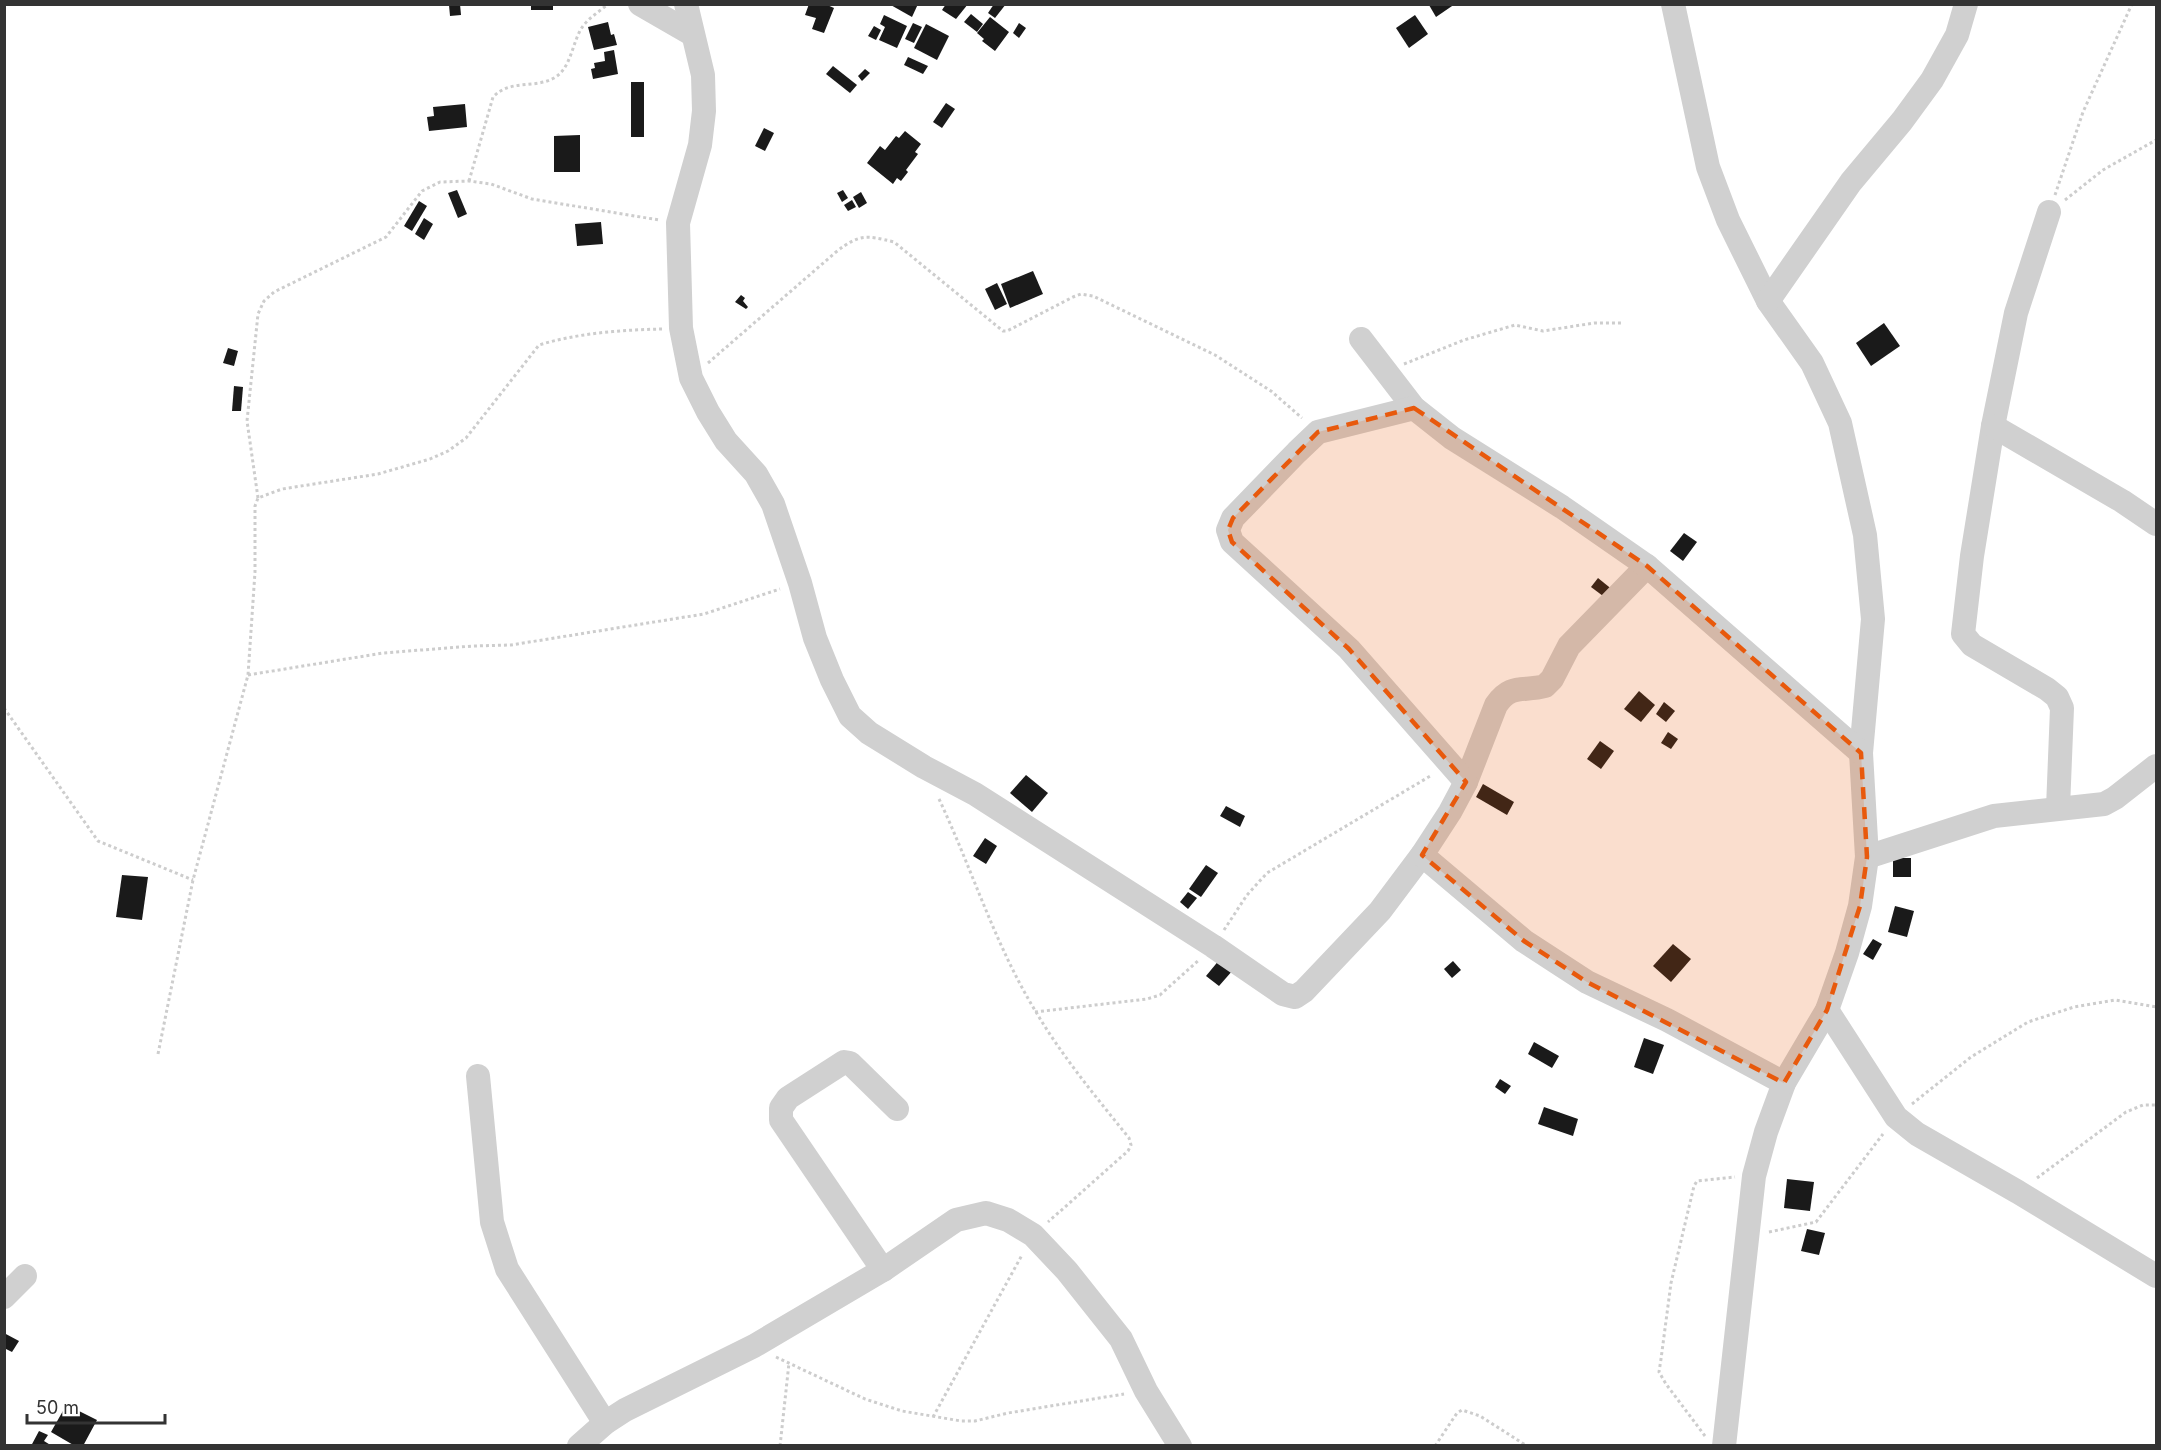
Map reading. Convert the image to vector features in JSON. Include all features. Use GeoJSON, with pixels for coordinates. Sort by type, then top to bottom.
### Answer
{"type":"FeatureCollection","features":[{"type":"Feature","properties":{"kind":"street"},"geometry":{"type":"LineString","coordinates":[[640,4],[692,34]]}},
{"type":"Feature","properties":{"kind":"street"},"geometry":{"type":"LineString","coordinates":[[686,4],[703,75],[704,111],[700,145],[678,223],[681,328],[691,378],[726,441],[756,474],[766,489],[800,583],[815,638],[850,716],[860,726],[924,767],[975,794],[1213,946],[1283,994],[1295,997],[1304,991],[1380,911],[1422,855],[1466,782],[1502,695],[1511,689],[1545,686],[1552,679],[1569,646],[1647,566]]}},
{"type":"Feature","properties":{"kind":"street"},"geometry":{"type":"LineString","coordinates":[[1673,4],[1708,167],[1728,219],[1768,301],[1812,363],[1840,423],[1865,535],[1873,619],[1860,753],[1867,856],[1860,906],[1847,953],[1827,1010],[1784,1083],[1766,1131],[1754,1176],[1747,1236],[1715,1441]]}},
{"type":"Feature","properties":{"kind":"street"},"geometry":{"type":"LineString","coordinates":[[1768,301],[1851,182],[1902,121],[1932,80],[1957,35],[1966,4]]}},
{"type":"Feature","properties":{"kind":"street"},"geometry":{"type":"LineString","coordinates":[[2049,212],[2016,314],[1993,426],[1972,556],[1963,634],[1972,645],[2047,689],[2057,698],[2062,708],[2058,808]]}},
{"type":"Feature","properties":{"kind":"street"},"geometry":{"type":"LineString","coordinates":[[1360,339],[1414,408],[1452,438],[1562,507],[1647,566],[1860,753]]}},
{"type":"Feature","properties":{"kind":"street"},"geometry":{"type":"LineString","coordinates":[[1414,408],[1318,432],[1233,518],[1228,530],[1232,542],[1348,649],[1466,782]]}},
{"type":"Feature","properties":{"kind":"street"},"geometry":{"type":"LineString","coordinates":[[1993,426],[2157,524]]}},
{"type":"Feature","properties":{"kind":"street"},"geometry":{"type":"LineString","coordinates":[[1867,856],[1994,816],[2104,804],[2157,766]]}},
{"type":"Feature","properties":{"kind":"street"},"geometry":{"type":"LineString","coordinates":[[1422,855],[1524,940],[1587,982],[1666,1020],[1784,1083]]}},
{"type":"Feature","properties":{"kind":"street"},"geometry":{"type":"LineString","coordinates":[[1827,1010],[1896,1117],[1917,1134],[2019,1192],[2157,1276]]}},
{"type":"Feature","properties":{"kind":"street"},"geometry":{"type":"LineString","coordinates":[[883,1270],[781,1120],[782,1108],[788,1098],[844,1062],[850,1063],[897,1108]]}},
{"type":"Feature","properties":{"kind":"street"},"geometry":{"type":"LineString","coordinates":[[478,1076],[492,1222],[507,1269],[605,1423]]}},
{"type":"Feature","properties":{"kind":"street"},"geometry":{"type":"LineString","coordinates":[[579,1446],[605,1423],[625,1410],[754,1346],[883,1270],[956,1220],[986,1213],[1008,1220],[1033,1235],[1067,1271],[1121,1339],[1146,1391],[1180,1446]]}},
{"type":"Feature","properties":{"kind":"street"},"geometry":{"type":"LineString","coordinates":[[4,1297],[25,1276]]}},
{"type":"Feature","properties":{"kind":"path"},"geometry":{"type":"LineString","coordinates":[[469,181],[493,97],[507,87],[556,78],[564,69],[582,27],[608,4]]}},
{"type":"Feature","properties":{"kind":"path"},"geometry":{"type":"LineString","coordinates":[[2049,212],[2083,112],[2132,4]]}},
{"type":"Feature","properties":{"kind":"path"},"geometry":{"type":"LineString","coordinates":[[2049,212],[2103,170],[2157,140]]}},
{"type":"Feature","properties":{"kind":"path"},"geometry":{"type":"LineString","coordinates":[[158,1054],[193,880],[248,675],[255,572],[255,506],[258,498],[247,421],[258,314],[264,301],[274,292],[386,237],[422,191],[440,182],[469,181],[491,184],[532,199],[678,223]]}},
{"type":"Feature","properties":{"kind":"path"},"geometry":{"type":"LineString","coordinates":[[691,378],[852,239],[873,236],[894,242],[1003,331],[1072,297],[1081,294],[1093,296],[1215,355],[1271,391],[1318,432]]}},
{"type":"Feature","properties":{"kind":"path"},"geometry":{"type":"LineString","coordinates":[[1385,371],[1464,340],[1515,325],[1543,331],[1594,323],[1623,323]]}},
{"type":"Feature","properties":{"kind":"path"},"geometry":{"type":"LineString","coordinates":[[258,498],[282,489],[378,474],[430,459],[448,451],[466,438],[539,345],[556,340],[625,330],[681,328]]}},
{"type":"Feature","properties":{"kind":"path"},"geometry":{"type":"LineString","coordinates":[[248,675],[383,653],[511,645],[704,614],[800,583]]}},
{"type":"Feature","properties":{"kind":"path"},"geometry":{"type":"LineString","coordinates":[[4,708],[98,841],[193,880]]}},
{"type":"Feature","properties":{"kind":"path"},"geometry":{"type":"LineString","coordinates":[[1035,1012],[1147,999],[1160,995],[1213,946],[1247,895],[1267,873],[1451,763]]}},
{"type":"Feature","properties":{"kind":"path"},"geometry":{"type":"LineString","coordinates":[[933,1416],[1033,1235],[1128,1151],[1131,1144],[1129,1138],[1035,1012],[992,925],[962,846],[938,797]]}},
{"type":"Feature","properties":{"kind":"path"},"geometry":{"type":"LineString","coordinates":[[1747,1236],[1806,1226],[1816,1222],[1896,1117],[1971,1057],[2028,1022],[2074,1007],[2115,1000],[2157,1007]]}},
{"type":"Feature","properties":{"kind":"path"},"geometry":{"type":"LineString","coordinates":[[2019,1192],[2126,1112],[2143,1105],[2157,1105]]}},
{"type":"Feature","properties":{"kind":"path"},"geometry":{"type":"LineString","coordinates":[[1715,1441],[1666,1384],[1659,1372],[1671,1283],[1697,1181],[1754,1176]]}},
{"type":"Feature","properties":{"kind":"path"},"geometry":{"type":"LineString","coordinates":[[754,1346],[865,1399],[902,1411],[975,1421],[1008,1413],[1146,1391]]}},
{"type":"Feature","properties":{"kind":"path"},"geometry":{"type":"LineString","coordinates":[[780,1446],[789,1363]]}},
{"type":"Feature","properties":{"kind":"path"},"geometry":{"type":"LineString","coordinates":[[1435,1446],[1457,1413],[1467,1410],[1527,1446]]}},
{"type":"Feature","properties":{"kind":"highlighted area"},"geometry":{"type":"Polygon","coordinates":[[[1414,408],[1647,566],[1861,753],[1867,857],[1860,906],[1827,1010],[1784,1083],[1587,982],[1524,941],[1422,855],[1466,782],[1349,649],[1232,542],[1228,530],[1233,518],[1318,432],[1414,408]]]}},
{"type":"Feature","properties":{"kind":"building"},"geometry":{"type":"Polygon","coordinates":[[[460,4],[461,15],[450,16],[449,5],[460,4]]]}},
{"type":"Feature","properties":{"kind":"building"},"geometry":{"type":"Polygon","coordinates":[[[531,4],[553,4],[553,10],[531,10],[531,4]]]}},
{"type":"Feature","properties":{"kind":"building"},"geometry":{"type":"Polygon","coordinates":[[[809,4],[825,4],[834,8],[824,33],[812,29],[816,18],[805,15],[809,4]]]}},
{"type":"Feature","properties":{"kind":"building"},"geometry":{"type":"Polygon","coordinates":[[[889,4],[918,4],[912,17],[889,4]]]}},
{"type":"Feature","properties":{"kind":"building"},"geometry":{"type":"Polygon","coordinates":[[[946,4],[968,4],[956,19],[942,10],[946,4]]]}},
{"type":"Feature","properties":{"kind":"building"},"geometry":{"type":"Polygon","coordinates":[[[994,4],[1006,4],[995,18],[988,13],[994,4]]]}},
{"type":"Feature","properties":{"kind":"building"},"geometry":{"type":"Polygon","coordinates":[[[1430,4],[1455,4],[1436,17],[1430,4]]]}},
{"type":"Feature","properties":{"kind":"building"},"geometry":{"type":"Polygon","coordinates":[[[971,14],[983,24],[977,32],[964,22],[971,14]]]}},
{"type":"Feature","properties":{"kind":"building"},"geometry":{"type":"Polygon","coordinates":[[[884,15],[907,26],[897,48],[879,40],[885,27],[880,24],[884,15]]]}},
{"type":"Feature","properties":{"kind":"building"},"geometry":{"type":"Polygon","coordinates":[[[1415,15],[1428,34],[1409,48],[1396,28],[1415,15]]]}},
{"type":"Feature","properties":{"kind":"building"},"geometry":{"type":"Polygon","coordinates":[[[990,17],[1009,32],[995,51],[982,41],[984,39],[977,33],[990,17]]]}},
{"type":"Feature","properties":{"kind":"building"},"geometry":{"type":"Polygon","coordinates":[[[608,22],[611,35],[614,34],[617,45],[594,50],[588,27],[608,22]]]}},
{"type":"Feature","properties":{"kind":"building"},"geometry":{"type":"Polygon","coordinates":[[[913,23],[922,27],[914,43],[905,39],[913,23]]]}},
{"type":"Feature","properties":{"kind":"building"},"geometry":{"type":"Polygon","coordinates":[[[1019,23],[1026,28],[1019,38],[1013,33],[1019,23]]]}},
{"type":"Feature","properties":{"kind":"building"},"geometry":{"type":"Polygon","coordinates":[[[926,24],[949,36],[937,60],[914,48],[926,24]]]}},
{"type":"Feature","properties":{"kind":"building"},"geometry":{"type":"Polygon","coordinates":[[[874,26],[881,30],[876,40],[868,36],[874,26]]]}},
{"type":"Feature","properties":{"kind":"building"},"geometry":{"type":"Polygon","coordinates":[[[614,50],[618,74],[593,79],[591,69],[595,68],[594,63],[605,61],[604,52],[614,50]]]}},
{"type":"Feature","properties":{"kind":"building"},"geometry":{"type":"Polygon","coordinates":[[[908,57],[928,66],[923,74],[904,65],[908,57]]]}},
{"type":"Feature","properties":{"kind":"building"},"geometry":{"type":"Polygon","coordinates":[[[833,66],[857,85],[850,93],[826,74],[833,66]]]}},
{"type":"Feature","properties":{"kind":"building"},"geometry":{"type":"Polygon","coordinates":[[[865,69],[870,73],[862,81],[858,76],[865,69]]]}},
{"type":"Feature","properties":{"kind":"building"},"geometry":{"type":"Polygon","coordinates":[[[631,82],[644,82],[644,137],[631,137],[631,82]]]}},
{"type":"Feature","properties":{"kind":"building"},"geometry":{"type":"Polygon","coordinates":[[[946,103],[955,109],[942,128],[933,122],[946,103]]]}},
{"type":"Feature","properties":{"kind":"building"},"geometry":{"type":"Polygon","coordinates":[[[465,104],[467,127],[429,131],[427,117],[434,116],[433,107],[465,104]]]}},
{"type":"Feature","properties":{"kind":"building"},"geometry":{"type":"Polygon","coordinates":[[[764,128],[774,133],[765,151],[755,146],[764,128]]]}},
{"type":"Feature","properties":{"kind":"building"},"geometry":{"type":"Polygon","coordinates":[[[905,131],[921,144],[915,152],[918,154],[906,170],[908,172],[901,181],[897,178],[893,184],[867,163],[880,146],[885,150],[896,136],[899,138],[905,131]]]}},
{"type":"Feature","properties":{"kind":"building"},"geometry":{"type":"Polygon","coordinates":[[[580,135],[580,172],[554,172],[554,136],[580,135]]]}},
{"type":"Feature","properties":{"kind":"building"},"geometry":{"type":"Polygon","coordinates":[[[457,190],[467,214],[458,218],[448,193],[457,190]]]}},
{"type":"Feature","properties":{"kind":"building"},"geometry":{"type":"Polygon","coordinates":[[[843,190],[848,198],[842,202],[837,193],[843,190]]]}},
{"type":"Feature","properties":{"kind":"building"},"geometry":{"type":"Polygon","coordinates":[[[861,192],[867,203],[859,208],[853,197],[861,192]]]}},
{"type":"Feature","properties":{"kind":"building"},"geometry":{"type":"Polygon","coordinates":[[[852,200],[856,207],[848,211],[844,205],[852,200]]]}},
{"type":"Feature","properties":{"kind":"building"},"geometry":{"type":"Polygon","coordinates":[[[419,201],[427,206],[412,231],[404,226],[419,201]]]}},
{"type":"Feature","properties":{"kind":"building"},"geometry":{"type":"Polygon","coordinates":[[[424,218],[433,224],[424,240],[415,234],[424,218]]]}},
{"type":"Feature","properties":{"kind":"building"},"geometry":{"type":"Polygon","coordinates":[[[601,222],[603,244],[577,246],[575,224],[601,222]]]}},
{"type":"Feature","properties":{"kind":"building"},"geometry":{"type":"Polygon","coordinates":[[[1033,271],[1043,294],[1010,308],[1001,284],[1033,271]]]}},
{"type":"Feature","properties":{"kind":"building"},"geometry":{"type":"Polygon","coordinates":[[[997,283],[1007,304],[995,310],[985,289],[997,283]]]}},
{"type":"Feature","properties":{"kind":"building"},"geometry":{"type":"Polygon","coordinates":[[[741,295],[745,298],[743,301],[748,307],[746,309],[735,302],[741,295]]]}},
{"type":"Feature","properties":{"kind":"building"},"geometry":{"type":"Polygon","coordinates":[[[1884,323],[1900,346],[1871,366],[1856,343],[1884,323]]]}},
{"type":"Feature","properties":{"kind":"building"},"geometry":{"type":"Polygon","coordinates":[[[228,348],[238,351],[234,366],[223,363],[228,348]]]}},
{"type":"Feature","properties":{"kind":"building"},"geometry":{"type":"Polygon","coordinates":[[[234,386],[243,387],[241,411],[232,411],[234,386]]]}},
{"type":"Feature","properties":{"kind":"building"},"geometry":{"type":"Polygon","coordinates":[[[1684,533],[1697,542],[1683,561],[1670,551],[1684,533]]]}},
{"type":"Feature","properties":{"kind":"building"},"geometry":{"type":"Polygon","coordinates":[[[1598,578],[1614,591],[1607,599],[1591,587],[1598,578]]]}},
{"type":"Feature","properties":{"kind":"building"},"geometry":{"type":"Polygon","coordinates":[[[1639,691],[1655,705],[1641,722],[1624,709],[1639,691]]]}},
{"type":"Feature","properties":{"kind":"building"},"geometry":{"type":"Polygon","coordinates":[[[1664,702],[1675,711],[1666,722],[1656,714],[1664,702]]]}},
{"type":"Feature","properties":{"kind":"building"},"geometry":{"type":"Polygon","coordinates":[[[1668,732],[1678,739],[1671,749],[1661,743],[1668,732]]]}},
{"type":"Feature","properties":{"kind":"building"},"geometry":{"type":"Polygon","coordinates":[[[1600,741],[1614,751],[1601,769],[1587,759],[1600,741]]]}},
{"type":"Feature","properties":{"kind":"building"},"geometry":{"type":"Polygon","coordinates":[[[1026,775],[1048,793],[1032,812],[1010,793],[1026,775]]]}},
{"type":"Feature","properties":{"kind":"building"},"geometry":{"type":"Polygon","coordinates":[[[1483,784],[1514,802],[1507,815],[1476,797],[1483,784]]]}},
{"type":"Feature","properties":{"kind":"building"},"geometry":{"type":"Polygon","coordinates":[[[1226,806],[1245,816],[1240,827],[1220,816],[1226,806]]]}},
{"type":"Feature","properties":{"kind":"building"},"geometry":{"type":"Polygon","coordinates":[[[985,838],[997,846],[986,864],[973,856],[985,838]]]}},
{"type":"Feature","properties":{"kind":"building"},"geometry":{"type":"Polygon","coordinates":[[[1893,858],[1911,858],[1911,877],[1893,877],[1893,858]]]}},
{"type":"Feature","properties":{"kind":"building"},"geometry":{"type":"Polygon","coordinates":[[[1206,865],[1218,873],[1201,897],[1189,889],[1206,865]]]}},
{"type":"Feature","properties":{"kind":"building"},"geometry":{"type":"Polygon","coordinates":[[[122,875],[148,877],[142,920],[116,917],[122,875]]]}},
{"type":"Feature","properties":{"kind":"building"},"geometry":{"type":"Polygon","coordinates":[[[1188,892],[1197,898],[1188,909],[1180,902],[1188,892]]]}},
{"type":"Feature","properties":{"kind":"building"},"geometry":{"type":"Polygon","coordinates":[[[1895,906],[1914,911],[1907,937],[1888,932],[1895,906]]]}},
{"type":"Feature","properties":{"kind":"building"},"geometry":{"type":"Polygon","coordinates":[[[1873,939],[1882,944],[1873,960],[1863,954],[1873,939]]]}},
{"type":"Feature","properties":{"kind":"building"},"geometry":{"type":"Polygon","coordinates":[[[1673,944],[1691,959],[1671,982],[1653,966],[1673,944]]]}},
{"type":"Feature","properties":{"kind":"building"},"geometry":{"type":"Polygon","coordinates":[[[1220,959],[1233,970],[1219,986],[1206,976],[1220,959]]]}},
{"type":"Feature","properties":{"kind":"building"},"geometry":{"type":"Polygon","coordinates":[[[1453,961],[1461,970],[1452,978],[1444,969],[1453,961]]]}},
{"type":"Feature","properties":{"kind":"building"},"geometry":{"type":"Polygon","coordinates":[[[1644,1038],[1664,1045],[1653,1074],[1634,1067],[1644,1038]]]}},
{"type":"Feature","properties":{"kind":"building"},"geometry":{"type":"Polygon","coordinates":[[[1534,1042],[1559,1056],[1552,1068],[1528,1054],[1534,1042]]]}},
{"type":"Feature","properties":{"kind":"building"},"geometry":{"type":"Polygon","coordinates":[[[1500,1079],[1511,1086],[1505,1094],[1495,1087],[1500,1079]]]}},
{"type":"Feature","properties":{"kind":"building"},"geometry":{"type":"Polygon","coordinates":[[[1544,1107],[1578,1119],[1573,1136],[1538,1124],[1544,1107]]]}},
{"type":"Feature","properties":{"kind":"building"},"geometry":{"type":"Polygon","coordinates":[[[1787,1179],[1814,1182],[1810,1211],[1784,1208],[1787,1179]]]}},
{"type":"Feature","properties":{"kind":"building"},"geometry":{"type":"Polygon","coordinates":[[[1807,1229],[1825,1233],[1819,1255],[1801,1251],[1807,1229]]]}},
{"type":"Feature","properties":{"kind":"building"},"geometry":{"type":"Polygon","coordinates":[[[4,1333],[19,1341],[12,1352],[4,1348],[4,1333]]]}},
{"type":"Feature","properties":{"kind":"building"},"geometry":{"type":"Polygon","coordinates":[[[64,1409],[73,1414],[75,1409],[97,1420],[83,1446],[75,1446],[51,1432],[64,1409]]]}},
{"type":"Feature","properties":{"kind":"building"},"geometry":{"type":"Polygon","coordinates":[[[39,1431],[48,1435],[44,1441],[52,1446],[31,1446],[39,1431]]]}}]}
